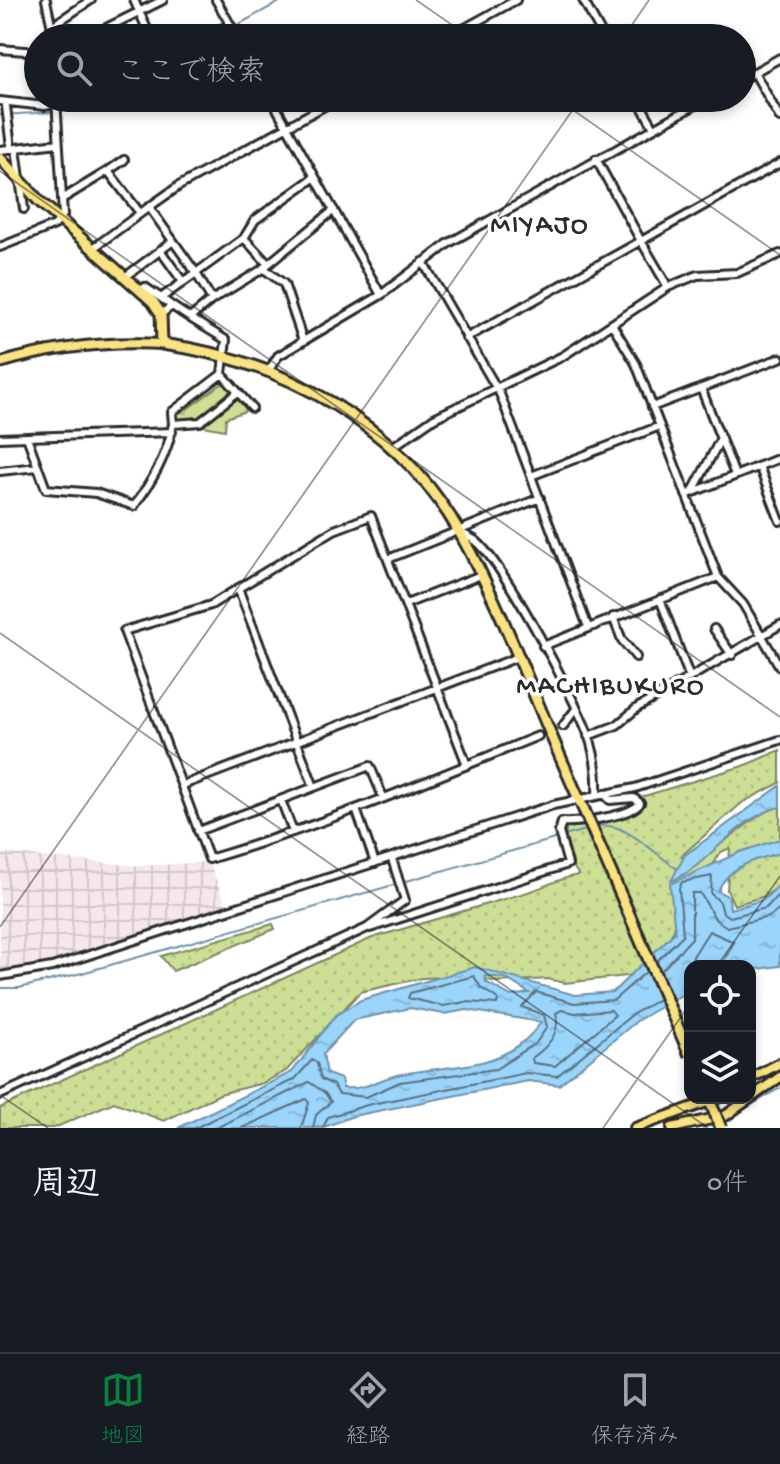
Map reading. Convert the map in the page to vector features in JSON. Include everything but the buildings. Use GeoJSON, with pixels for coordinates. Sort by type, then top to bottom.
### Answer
{"type":"FeatureCollection","features":[{"type":"Feature","properties":{"kind":"highway"},"geometry":{"type":"LineString","coordinates":[[0,158],[60,220],[141,291],[161,314],[162,344],[225,355],[269,370],[325,398],[391,448],[422,480],[459,531],[481,575],[684,1041]]}},
{"type":"Feature","properties":{"kind":"highway"},"geometry":{"type":"LineString","coordinates":[[713,1104],[721,1128]]}},
{"type":"Feature","properties":{"kind":"main road"},"geometry":{"type":"LineString","coordinates":[[0,363],[58,347],[162,344]]}},
{"type":"Feature","properties":{"kind":"main road"},"geometry":{"type":"LineString","coordinates":[[756,1076],[780,1063]]}},
{"type":"Feature","properties":{"kind":"main road"},"geometry":{"type":"LineString","coordinates":[[672,1128],[725,1116],[780,1077]]}},
{"type":"Feature","properties":{"kind":"main road"},"geometry":{"type":"LineString","coordinates":[[635,1128],[699,1104]]}},
{"type":"Feature","properties":{"kind":"street"},"geometry":{"type":"LineString","coordinates":[[46,0],[52,24]]}},
{"type":"Feature","properties":{"kind":"street"},"geometry":{"type":"LineString","coordinates":[[55,24],[91,0]]}},
{"type":"Feature","properties":{"kind":"street"},"geometry":{"type":"LineString","coordinates":[[134,0],[145,24]]}},
{"type":"Feature","properties":{"kind":"street"},"geometry":{"type":"LineString","coordinates":[[115,24],[163,0]]}},
{"type":"Feature","properties":{"kind":"street"},"geometry":{"type":"LineString","coordinates":[[216,0],[229,24]]}},
{"type":"Feature","properties":{"kind":"street"},"geometry":{"type":"LineString","coordinates":[[472,24],[516,0]]}},
{"type":"Feature","properties":{"kind":"street"},"geometry":{"type":"LineString","coordinates":[[583,0],[596,24]]}},
{"type":"Feature","properties":{"kind":"street"},"geometry":{"type":"LineString","coordinates":[[0,49],[24,51]]}},
{"type":"Feature","properties":{"kind":"street"},"geometry":{"type":"LineString","coordinates":[[756,71],[780,58]]}},
{"type":"Feature","properties":{"kind":"street"},"geometry":{"type":"LineString","coordinates":[[756,76],[780,118]]}},
{"type":"Feature","properties":{"kind":"street"},"geometry":{"type":"LineString","coordinates":[[24,102],[3,103],[24,209]]}},
{"type":"Feature","properties":{"kind":"street"},"geometry":{"type":"LineString","coordinates":[[0,247],[47,229],[60,220],[62,199],[57,112]]}},
{"type":"Feature","properties":{"kind":"street"},"geometry":{"type":"LineString","coordinates":[[278,112],[381,295]]}},
{"type":"Feature","properties":{"kind":"street"},"geometry":{"type":"LineString","coordinates":[[92,249],[149,207],[313,112]]}},
{"type":"Feature","properties":{"kind":"street"},"geometry":{"type":"LineString","coordinates":[[645,112],[654,128]]}},
{"type":"Feature","properties":{"kind":"street"},"geometry":{"type":"LineString","coordinates":[[269,370],[278,356],[381,295],[449,243],[683,112]]}},
{"type":"Feature","properties":{"kind":"street"},"geometry":{"type":"LineString","coordinates":[[0,150],[58,143]]}},
{"type":"Feature","properties":{"kind":"street"},"geometry":{"type":"LineString","coordinates":[[596,159],[668,287]]}},
{"type":"Feature","properties":{"kind":"street"},"geometry":{"type":"LineString","coordinates":[[62,199],[124,160]]}},
{"type":"Feature","properties":{"kind":"street"},"geometry":{"type":"LineString","coordinates":[[466,338],[780,163]]}},
{"type":"Feature","properties":{"kind":"street"},"geometry":{"type":"LineString","coordinates":[[108,171],[140,213]]}},
{"type":"Feature","properties":{"kind":"street"},"geometry":{"type":"LineString","coordinates":[[161,298],[244,238],[255,220],[315,177]]}},
{"type":"Feature","properties":{"kind":"street"},"geometry":{"type":"LineString","coordinates":[[149,207],[212,300]]}},
{"type":"Feature","properties":{"kind":"street"},"geometry":{"type":"LineString","coordinates":[[190,318],[212,300],[266,266],[334,210]]}},
{"type":"Feature","properties":{"kind":"street"},"geometry":{"type":"LineString","coordinates":[[244,238],[284,284],[303,341]]}},
{"type":"Feature","properties":{"kind":"street"},"geometry":{"type":"LineString","coordinates":[[125,277],[173,241]]}},
{"type":"Feature","properties":{"kind":"street"},"geometry":{"type":"LineString","coordinates":[[160,250],[183,282]]}},
{"type":"Feature","properties":{"kind":"street"},"geometry":{"type":"LineString","coordinates":[[391,448],[434,418],[563,356],[668,287],[697,275],[737,273],[780,254]]}},
{"type":"Feature","properties":{"kind":"street"},"geometry":{"type":"LineString","coordinates":[[423,262],[494,389],[500,394],[588,627]]}},
{"type":"Feature","properties":{"kind":"street"},"geometry":{"type":"LineString","coordinates":[[27,437],[46,489],[96,493],[134,506],[158,473],[172,432],[172,412],[222,374],[226,340],[145,287],[141,291]]}},
{"type":"Feature","properties":{"kind":"street"},"geometry":{"type":"LineString","coordinates":[[161,314],[172,306]]}},
{"type":"Feature","properties":{"kind":"street"},"geometry":{"type":"LineString","coordinates":[[612,324],[636,364],[689,494],[718,577],[743,604],[780,667]]}},
{"type":"Feature","properties":{"kind":"street"},"geometry":{"type":"LineString","coordinates":[[652,407],[780,358]]}},
{"type":"Feature","properties":{"kind":"street"},"geometry":{"type":"LineString","coordinates":[[222,374],[252,408]]}},
{"type":"Feature","properties":{"kind":"street"},"geometry":{"type":"LineString","coordinates":[[701,388],[735,475]]}},
{"type":"Feature","properties":{"kind":"street"},"geometry":{"type":"LineString","coordinates":[[173,424],[200,422],[238,392]]}},
{"type":"Feature","properties":{"kind":"street"},"geometry":{"type":"LineString","coordinates":[[531,476],[660,426]]}},
{"type":"Feature","properties":{"kind":"street"},"geometry":{"type":"LineString","coordinates":[[0,438],[172,432]]}},
{"type":"Feature","properties":{"kind":"street"},"geometry":{"type":"LineString","coordinates":[[689,494],[721,438]]}},
{"type":"Feature","properties":{"kind":"street"},"geometry":{"type":"LineString","coordinates":[[689,494],[780,458]]}},
{"type":"Feature","properties":{"kind":"street"},"geometry":{"type":"LineString","coordinates":[[759,466],[780,521]]}},
{"type":"Feature","properties":{"kind":"street"},"geometry":{"type":"LineString","coordinates":[[0,471],[37,467]]}},
{"type":"Feature","properties":{"kind":"street"},"geometry":{"type":"LineString","coordinates":[[388,559],[540,498]]}},
{"type":"Feature","properties":{"kind":"street"},"geometry":{"type":"LineString","coordinates":[[467,765],[371,516],[334,530],[195,611],[124,631],[209,859],[356,809],[383,797],[467,765],[538,736]]}},
{"type":"Feature","properties":{"kind":"street"},"geometry":{"type":"LineString","coordinates":[[0,1095],[367,928],[568,864],[559,832],[562,822],[576,823],[632,812],[640,803],[634,798],[610,800],[601,794],[588,736],[543,646],[478,542],[459,531]]}},
{"type":"Feature","properties":{"kind":"street"},"geometry":{"type":"LineString","coordinates":[[406,604],[481,575]]}},
{"type":"Feature","properties":{"kind":"street"},"geometry":{"type":"LineString","coordinates":[[543,646],[718,577]]}},
{"type":"Feature","properties":{"kind":"street"},"geometry":{"type":"LineString","coordinates":[[238,588],[314,787]]}},
{"type":"Feature","properties":{"kind":"street"},"geometry":{"type":"LineString","coordinates":[[660,599],[690,678]]}},
{"type":"Feature","properties":{"kind":"street"},"geometry":{"type":"LineString","coordinates":[[613,617],[622,640],[636,657]]}},
{"type":"Feature","properties":{"kind":"street"},"geometry":{"type":"LineString","coordinates":[[588,736],[617,725],[637,708],[780,625]]}},
{"type":"Feature","properties":{"kind":"street"},"geometry":{"type":"LineString","coordinates":[[714,629],[732,655]]}},
{"type":"Feature","properties":{"kind":"street"},"geometry":{"type":"LineString","coordinates":[[183,785],[518,657]]}},
{"type":"Feature","properties":{"kind":"street"},"geometry":{"type":"LineString","coordinates":[[563,726],[576,709]]}},
{"type":"Feature","properties":{"kind":"street"},"geometry":{"type":"LineString","coordinates":[[769,744],[780,733]]}},
{"type":"Feature","properties":{"kind":"street"},"geometry":{"type":"LineString","coordinates":[[0,976],[52,967],[578,799],[700,769],[780,740]]}},
{"type":"Feature","properties":{"kind":"street"},"geometry":{"type":"LineString","coordinates":[[198,831],[370,766],[383,797]]}},
{"type":"Feature","properties":{"kind":"street"},"geometry":{"type":"LineString","coordinates":[[281,800],[293,832]]}},
{"type":"Feature","properties":{"kind":"street"},"geometry":{"type":"LineString","coordinates":[[356,809],[375,863]]}},
{"type":"Feature","properties":{"kind":"street"},"geometry":{"type":"LineString","coordinates":[[367,928],[382,915],[403,905],[402,887],[392,859]]}},
{"type":"Feature","properties":{"kind":"shaded area"},"geometry":{"type":"Polygon","coordinates":[[[0,853],[139,866],[209,862],[227,907],[44,967],[0,973],[0,853]]]}},
{"type":"Feature","properties":{"kind":"green space"},"geometry":{"type":"Polygon","coordinates":[[[224,376],[251,409],[226,418],[225,430],[175,421],[174,412],[184,406],[187,409],[223,383],[220,379],[224,376]]]}},
{"type":"Feature","properties":{"kind":"green space"},"geometry":{"type":"Polygon","coordinates":[[[780,750],[780,783],[743,802],[681,856],[695,863],[757,817],[780,804],[780,887],[762,897],[734,905],[727,890],[730,848],[721,852],[680,916],[667,944],[635,975],[565,983],[548,979],[497,982],[470,976],[422,978],[360,992],[286,1071],[263,1083],[220,1094],[164,1121],[114,1102],[54,1128],[0,1128],[0,1108],[372,938],[579,875],[568,852],[566,825],[630,816],[642,805],[641,797],[746,765],[780,750]]]}},
{"type":"Feature","properties":{"kind":"green space"},"geometry":{"type":"Polygon","coordinates":[[[273,924],[275,929],[173,971],[161,956],[273,924]]]}},
{"type":"Feature","properties":{"kind":"water"},"geometry":{"type":"Polygon","coordinates":[[[780,786],[780,807],[748,822],[697,865],[671,881],[685,855],[780,786]]]}},
{"type":"Feature","properties":{"kind":"water"},"geometry":{"type":"Polygon","coordinates":[[[780,839],[780,853],[752,861],[736,870],[718,891],[729,897],[730,909],[763,900],[780,884],[780,966],[756,969],[756,960],[684,960],[684,993],[638,1020],[559,1085],[528,1081],[353,1116],[322,1128],[178,1128],[292,1072],[336,1015],[361,1000],[475,967],[575,995],[613,992],[675,932],[670,884],[740,852],[780,839]],[[485,976],[486,982],[511,996],[529,993],[505,978],[485,976]],[[410,1008],[354,1020],[323,1054],[327,1074],[341,1079],[343,1088],[352,1088],[402,1074],[479,1063],[512,1049],[541,1022],[467,1010],[444,1014],[410,1008]]]}},
{"type":"Feature","properties":{"kind":"waterway"},"geometry":{"type":"LineString","coordinates":[[239,24],[283,0]]}},
{"type":"Feature","properties":{"kind":"waterway"},"geometry":{"type":"LineString","coordinates":[[0,115],[54,112]]}},
{"type":"Feature","properties":{"kind":"waterway"},"geometry":{"type":"LineString","coordinates":[[595,827],[605,826],[627,832],[677,869]]}},
{"type":"Feature","properties":{"kind":"waterway"},"geometry":{"type":"LineString","coordinates":[[564,836],[589,829]]}},
{"type":"Feature","properties":{"kind":"waterway"},"geometry":{"type":"LineString","coordinates":[[403,882],[558,838]]}},
{"type":"Feature","properties":{"kind":"waterway"},"geometry":{"type":"LineString","coordinates":[[0,988],[19,988],[82,973],[397,884]]}},
{"type":"Feature","properties":{"kind":"waterway"},"geometry":{"type":"LineString","coordinates":[[730,1118],[780,1088]]}},
{"type":"Feature","properties":{"kind":"waterway"},"geometry":{"type":"LineString","coordinates":[[702,1128],[716,1123]]}},
{"type":"Feature","properties":{"kind":"tunnel"},"geometry":{"type":"LineString","coordinates":[[538,736],[563,726]]}},
{"type":"Feature","properties":{"kind":"district","name":"MIYAJO"},"geometry":{"type":"Point","coordinates":[540,226]}},
{"type":"Feature","properties":{"kind":"district","name":"MACHIBUKURO"},"geometry":{"type":"Point","coordinates":[611,687]}}]}
